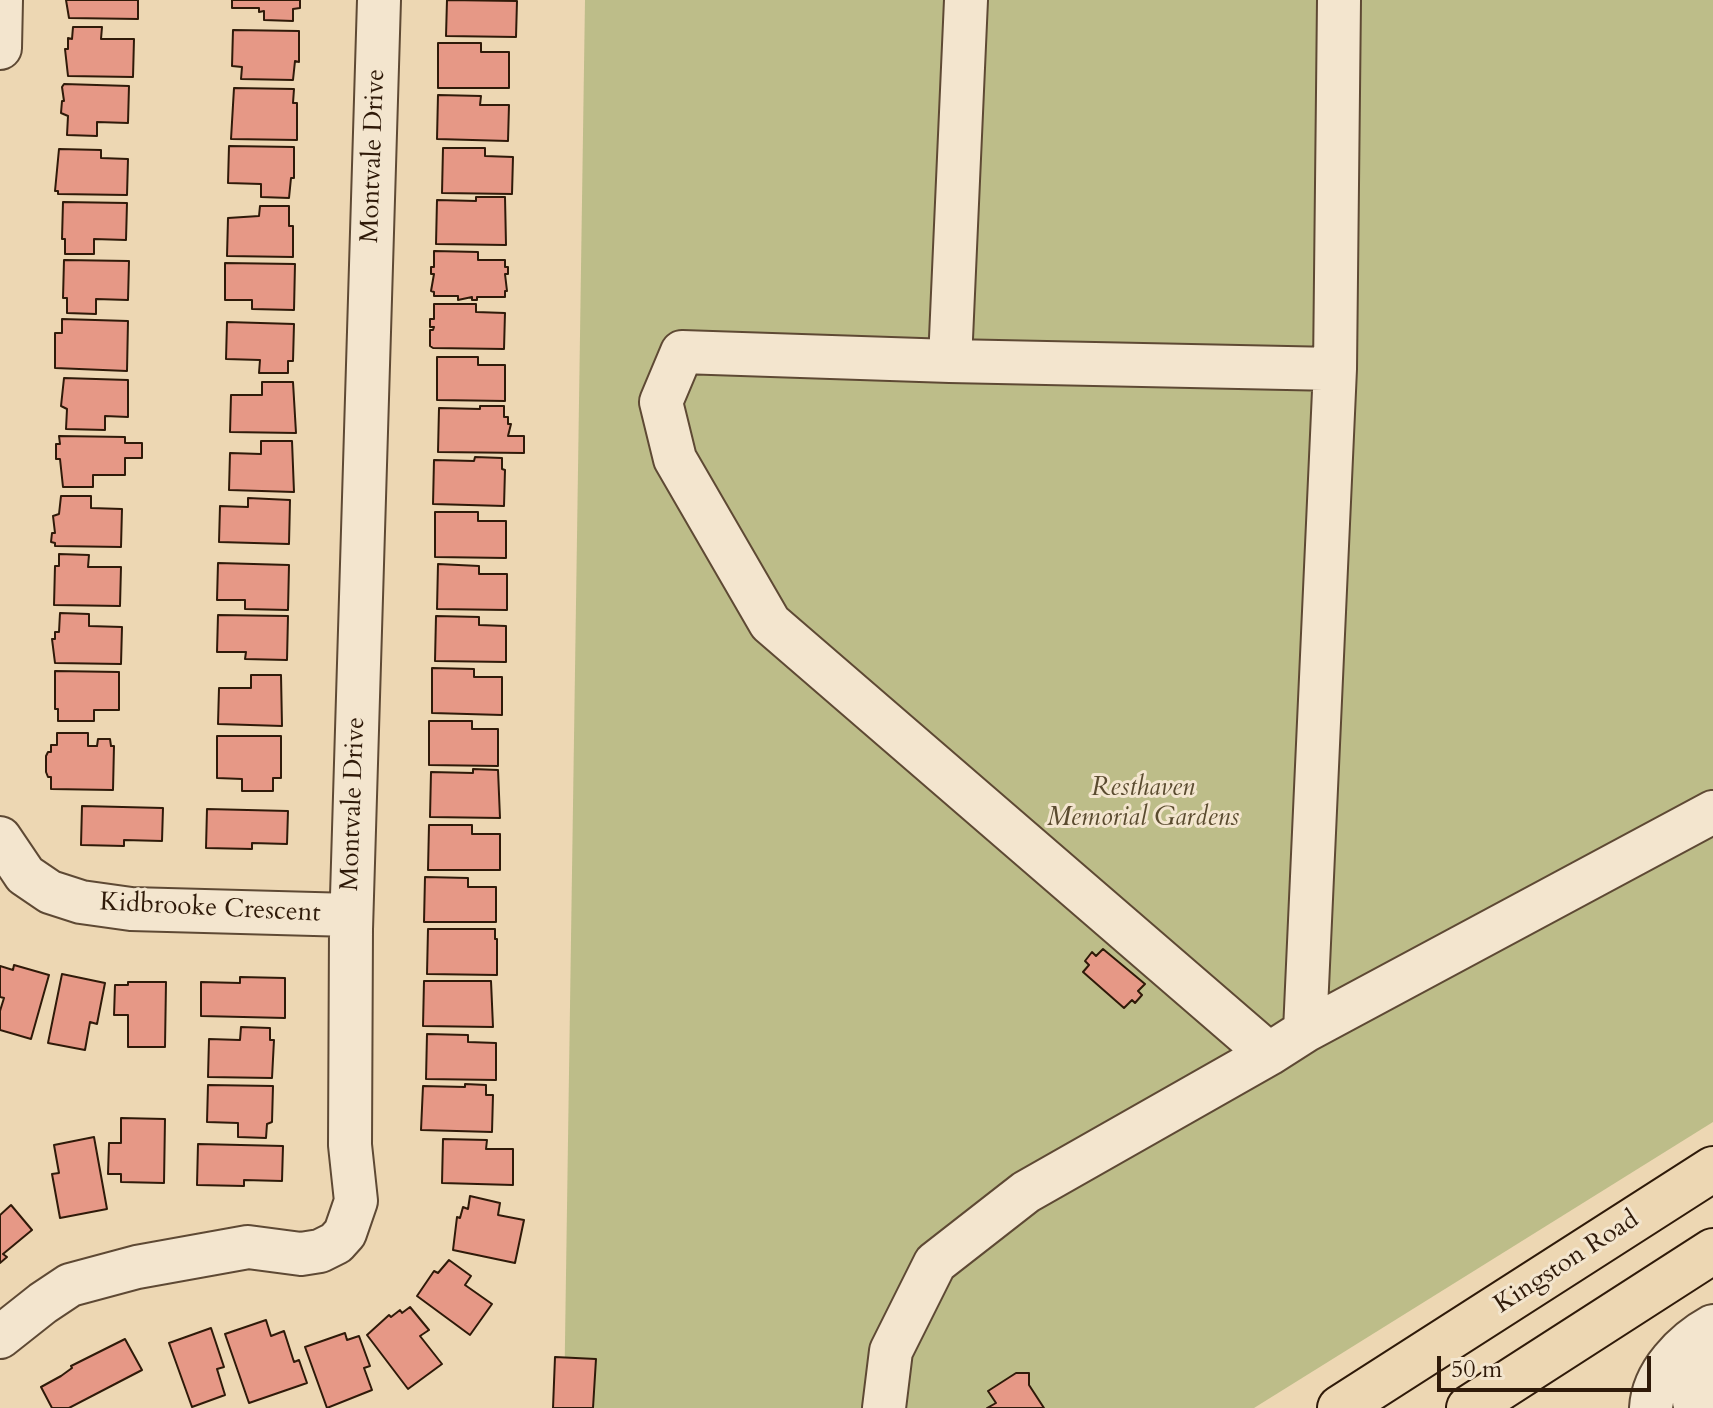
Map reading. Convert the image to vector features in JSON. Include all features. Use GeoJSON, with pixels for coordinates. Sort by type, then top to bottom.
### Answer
{"type":"FeatureCollection","features":[{"type":"Feature","properties":{"kind":"main road","name":"Kingston Road"},"geometry":{"type":"LineString","coordinates":[[1340,1408],[1713,1169]]}},
{"type":"Feature","properties":{"kind":"main road"},"geometry":{"type":"LineString","coordinates":[[1469,1408],[1713,1251]]}},
{"type":"Feature","properties":{"kind":"street"},"geometry":{"type":"LineString","coordinates":[[0,48],[1,0]]}},
{"type":"Feature","properties":{"kind":"street","name":"Montvale Drive"},"geometry":{"type":"LineString","coordinates":[[0,1337],[70,1285],[137,1267],[248,1247],[301,1254],[320,1251],[336,1243],[345,1233],[356,1201],[350,1145],[351,915],[379,0]]}},
{"type":"Feature","properties":{"kind":"street"},"geometry":{"type":"LineString","coordinates":[[950,361],[966,0]]}},
{"type":"Feature","properties":{"kind":"street"},"geometry":{"type":"LineString","coordinates":[[1305,1031],[1335,369],[1339,0]]}},
{"type":"Feature","properties":{"kind":"street"},"geometry":{"type":"LineString","coordinates":[[1269,1054],[770,623],[675,459],[661,402],[682,352],[1335,369]]}},
{"type":"Feature","properties":{"kind":"street"},"geometry":{"type":"LineString","coordinates":[[884,1408],[891,1351],[935,1263],[1026,1192],[1305,1031],[1713,812]]}},
{"type":"Feature","properties":{"kind":"street","name":"Kidbrooke Crescent"},"geometry":{"type":"LineString","coordinates":[[0,838],[25,875],[50,892],[81,902],[131,909],[351,915]]}},
{"type":"Feature","properties":{"kind":"street"},"geometry":{"type":"LineString","coordinates":[[1651,1408],[1667,1364],[1713,1326]]}},
{"type":"Feature","properties":{"kind":"street"},"geometry":{"type":"LineString","coordinates":[[1700,1408],[1694,1401],[1699,1364],[1713,1344]]}},
{"type":"Feature","properties":{"kind":"green space","name":"Resthaven Memorial Gardens"},"geometry":{"type":"Polygon","coordinates":[[[585,0],[1713,0],[1713,1122],[1254,1408],[564,1408],[585,0]]]}},
{"type":"Feature","properties":{"kind":"building"},"geometry":{"type":"Polygon","coordinates":[[[66,0],[138,0],[138,19],[69,18],[66,0]]]}},
{"type":"Feature","properties":{"kind":"building"},"geometry":{"type":"Polygon","coordinates":[[[232,0],[300,0],[300,8],[293,9],[293,21],[264,20],[264,11],[259,12],[259,8],[232,8],[232,0]]]}},
{"type":"Feature","properties":{"kind":"building"},"geometry":{"type":"Polygon","coordinates":[[[447,0],[517,1],[516,37],[446,36],[447,0]]]}},
{"type":"Feature","properties":{"kind":"building"},"geometry":{"type":"Polygon","coordinates":[[[73,27],[102,27],[101,39],[134,39],[133,77],[68,76],[65,49],[68,49],[68,38],[72,39],[73,27]]]}},
{"type":"Feature","properties":{"kind":"building"},"geometry":{"type":"Polygon","coordinates":[[[233,30],[299,31],[299,62],[295,61],[293,80],[241,79],[242,67],[232,66],[233,30]]]}},
{"type":"Feature","properties":{"kind":"building"},"geometry":{"type":"Polygon","coordinates":[[[438,43],[481,43],[481,52],[509,52],[509,88],[438,88],[438,43]]]}},
{"type":"Feature","properties":{"kind":"building"},"geometry":{"type":"Polygon","coordinates":[[[64,84],[129,86],[128,123],[97,122],[97,136],[67,135],[68,116],[61,113],[64,84]]]}},
{"type":"Feature","properties":{"kind":"building"},"geometry":{"type":"Polygon","coordinates":[[[234,88],[294,89],[297,140],[231,139],[234,88]]]}},
{"type":"Feature","properties":{"kind":"building"},"geometry":{"type":"Polygon","coordinates":[[[438,95],[481,96],[480,105],[509,105],[508,141],[437,139],[438,95]]]}},
{"type":"Feature","properties":{"kind":"building"},"geometry":{"type":"Polygon","coordinates":[[[229,146],[294,147],[294,178],[291,178],[289,198],[261,197],[261,184],[228,183],[229,146]]]}},
{"type":"Feature","properties":{"kind":"building"},"geometry":{"type":"Polygon","coordinates":[[[443,148],[485,148],[485,156],[513,157],[512,194],[442,193],[443,148]]]}},
{"type":"Feature","properties":{"kind":"building"},"geometry":{"type":"Polygon","coordinates":[[[59,149],[101,150],[101,158],[128,159],[127,195],[58,194],[55,191],[59,149]]]}},
{"type":"Feature","properties":{"kind":"building"},"geometry":{"type":"Polygon","coordinates":[[[476,197],[505,197],[506,245],[436,244],[437,200],[476,201],[476,197]]]}},
{"type":"Feature","properties":{"kind":"building"},"geometry":{"type":"Polygon","coordinates":[[[63,202],[127,203],[126,240],[94,239],[94,254],[65,254],[65,239],[62,239],[63,202]]]}},
{"type":"Feature","properties":{"kind":"building"},"geometry":{"type":"Polygon","coordinates":[[[260,206],[289,206],[289,226],[293,226],[293,257],[227,256],[228,218],[259,216],[260,206]]]}},
{"type":"Feature","properties":{"kind":"building"},"geometry":{"type":"Polygon","coordinates":[[[434,251],[478,252],[478,260],[505,260],[508,274],[505,274],[505,297],[458,300],[458,296],[434,296],[431,291],[434,274],[431,274],[431,267],[434,267],[434,251]]]}},
{"type":"Feature","properties":{"kind":"building"},"geometry":{"type":"Polygon","coordinates":[[[64,260],[129,261],[128,300],[96,299],[96,314],[67,313],[67,298],[63,298],[64,260]]]}},
{"type":"Feature","properties":{"kind":"building"},"geometry":{"type":"Polygon","coordinates":[[[225,263],[295,264],[294,310],[252,309],[252,300],[225,300],[225,263]]]}},
{"type":"Feature","properties":{"kind":"building"},"geometry":{"type":"Polygon","coordinates":[[[434,304],[476,304],[476,312],[505,313],[504,349],[433,348],[430,346],[430,330],[434,327],[430,327],[430,319],[434,319],[434,304]]]}},
{"type":"Feature","properties":{"kind":"building"},"geometry":{"type":"Polygon","coordinates":[[[62,319],[128,321],[127,371],[55,368],[55,333],[62,333],[62,319]]]}},
{"type":"Feature","properties":{"kind":"building"},"geometry":{"type":"Polygon","coordinates":[[[227,322],[294,324],[293,361],[288,361],[288,373],[259,373],[260,360],[226,359],[227,322]]]}},
{"type":"Feature","properties":{"kind":"building"},"geometry":{"type":"Polygon","coordinates":[[[437,357],[478,357],[478,365],[505,365],[505,401],[437,400],[437,357]]]}},
{"type":"Feature","properties":{"kind":"building"},"geometry":{"type":"Polygon","coordinates":[[[64,378],[128,380],[128,417],[105,416],[105,430],[66,429],[67,409],[61,406],[64,378]]]}},
{"type":"Feature","properties":{"kind":"building"},"geometry":{"type":"Polygon","coordinates":[[[262,382],[293,382],[296,433],[230,432],[231,395],[262,395],[262,382]]]}},
{"type":"Feature","properties":{"kind":"building"},"geometry":{"type":"Polygon","coordinates":[[[480,406],[504,406],[504,417],[508,417],[508,424],[511,424],[508,436],[524,436],[524,453],[438,452],[439,408],[480,409],[480,406]]]}},
{"type":"Feature","properties":{"kind":"building"},"geometry":{"type":"Polygon","coordinates":[[[59,436],[125,437],[125,443],[142,443],[142,458],[125,458],[125,475],[93,475],[93,487],[63,487],[60,459],[56,459],[59,436]]]}},
{"type":"Feature","properties":{"kind":"building"},"geometry":{"type":"Polygon","coordinates":[[[261,441],[292,441],[294,492],[229,490],[230,453],[261,454],[261,441]]]}},
{"type":"Feature","properties":{"kind":"building"},"geometry":{"type":"Polygon","coordinates":[[[475,457],[502,458],[502,469],[505,470],[504,506],[433,504],[434,460],[474,461],[475,457]]]}},
{"type":"Feature","properties":{"kind":"building"},"geometry":{"type":"Polygon","coordinates":[[[61,496],[91,496],[91,508],[122,509],[121,547],[55,546],[51,542],[52,533],[55,533],[53,516],[59,514],[61,496]]]}},
{"type":"Feature","properties":{"kind":"building"},"geometry":{"type":"Polygon","coordinates":[[[248,498],[290,500],[289,544],[219,542],[220,506],[248,507],[248,498]]]}},
{"type":"Feature","properties":{"kind":"building"},"geometry":{"type":"Polygon","coordinates":[[[435,512],[478,512],[478,521],[506,521],[506,558],[435,557],[435,512]]]}},
{"type":"Feature","properties":{"kind":"building"},"geometry":{"type":"Polygon","coordinates":[[[59,554],[89,555],[88,567],[121,567],[120,606],[54,605],[55,566],[59,566],[59,554]]]}},
{"type":"Feature","properties":{"kind":"building"},"geometry":{"type":"Polygon","coordinates":[[[218,563],[289,565],[288,610],[245,609],[245,600],[217,600],[218,563]]]}},
{"type":"Feature","properties":{"kind":"building"},"geometry":{"type":"Polygon","coordinates":[[[438,564],[479,566],[479,574],[507,574],[507,610],[437,609],[438,564]]]}},
{"type":"Feature","properties":{"kind":"building"},"geometry":{"type":"Polygon","coordinates":[[[60,613],[89,614],[89,626],[122,627],[121,664],[55,663],[52,639],[55,639],[55,632],[59,632],[60,613]]]}},
{"type":"Feature","properties":{"kind":"building"},"geometry":{"type":"Polygon","coordinates":[[[218,615],[288,616],[287,660],[245,659],[246,652],[217,652],[218,615]]]}},
{"type":"Feature","properties":{"kind":"building"},"geometry":{"type":"Polygon","coordinates":[[[436,616],[479,617],[479,625],[506,626],[506,662],[435,661],[436,616]]]}},
{"type":"Feature","properties":{"kind":"building"},"geometry":{"type":"Polygon","coordinates":[[[432,668],[474,669],[474,677],[502,677],[502,715],[432,713],[432,668]]]}},
{"type":"Feature","properties":{"kind":"building"},"geometry":{"type":"Polygon","coordinates":[[[55,671],[119,672],[119,710],[94,710],[94,721],[58,721],[55,671]]]}},
{"type":"Feature","properties":{"kind":"building"},"geometry":{"type":"Polygon","coordinates":[[[251,675],[281,675],[282,726],[218,724],[219,688],[251,688],[251,675]]]}},
{"type":"Feature","properties":{"kind":"building"},"geometry":{"type":"Polygon","coordinates":[[[429,721],[472,721],[472,729],[498,729],[498,766],[429,765],[429,721]]]}},
{"type":"Feature","properties":{"kind":"building"},"geometry":{"type":"Polygon","coordinates":[[[57,733],[88,733],[88,746],[97,746],[98,739],[110,739],[111,746],[114,746],[113,790],[51,789],[46,756],[51,752],[51,745],[57,745],[57,733]]]}},
{"type":"Feature","properties":{"kind":"building"},"geometry":{"type":"Polygon","coordinates":[[[217,736],[281,736],[281,778],[273,778],[273,791],[242,791],[242,779],[217,778],[217,736]]]}},
{"type":"Feature","properties":{"kind":"building"},"geometry":{"type":"Polygon","coordinates":[[[473,769],[498,770],[500,818],[430,817],[431,772],[473,773],[473,769]]]}},
{"type":"Feature","properties":{"kind":"building"},"geometry":{"type":"Polygon","coordinates":[[[82,806],[163,808],[162,841],[124,840],[124,846],[81,845],[82,806]]]}},
{"type":"Feature","properties":{"kind":"building"},"geometry":{"type":"Polygon","coordinates":[[[207,809],[288,811],[287,844],[252,843],[252,849],[206,848],[207,809]]]}},
{"type":"Feature","properties":{"kind":"building"},"geometry":{"type":"Polygon","coordinates":[[[429,825],[472,825],[472,834],[500,834],[500,870],[428,870],[429,825]]]}},
{"type":"Feature","properties":{"kind":"building"},"geometry":{"type":"Polygon","coordinates":[[[425,877],[468,878],[468,887],[496,887],[496,922],[424,922],[425,877]]]}},
{"type":"Feature","properties":{"kind":"building"},"geometry":{"type":"Polygon","coordinates":[[[428,929],[495,929],[497,975],[427,974],[428,929]]]}},
{"type":"Feature","properties":{"kind":"building"},"geometry":{"type":"Polygon","coordinates":[[[1103,949],[1145,984],[1138,991],[1142,995],[1135,1003],[1132,1000],[1124,1008],[1083,972],[1089,965],[1085,961],[1092,952],[1096,956],[1103,949]]]}},
{"type":"Feature","properties":{"kind":"building"},"geometry":{"type":"Polygon","coordinates":[[[14,965],[49,975],[31,1039],[0,1030],[4,998],[0,997],[0,966],[13,970],[14,965]]]}},
{"type":"Feature","properties":{"kind":"building"},"geometry":{"type":"Polygon","coordinates":[[[62,974],[105,983],[97,1024],[90,1022],[85,1050],[48,1043],[62,974]]]}},
{"type":"Feature","properties":{"kind":"building"},"geometry":{"type":"Polygon","coordinates":[[[240,977],[285,978],[285,1018],[201,1016],[201,982],[240,983],[240,977]]]}},
{"type":"Feature","properties":{"kind":"building"},"geometry":{"type":"Polygon","coordinates":[[[424,981],[491,981],[493,1027],[423,1026],[424,981]]]}},
{"type":"Feature","properties":{"kind":"building"},"geometry":{"type":"Polygon","coordinates":[[[128,982],[166,982],[165,1047],[128,1047],[128,1015],[114,1015],[115,985],[128,985],[128,982]]]}},
{"type":"Feature","properties":{"kind":"building"},"geometry":{"type":"Polygon","coordinates":[[[241,1027],[270,1028],[270,1040],[274,1040],[272,1078],[208,1077],[209,1039],[240,1040],[241,1027]]]}},
{"type":"Feature","properties":{"kind":"building"},"geometry":{"type":"Polygon","coordinates":[[[427,1034],[468,1035],[468,1042],[496,1043],[496,1080],[426,1079],[427,1034]]]}},
{"type":"Feature","properties":{"kind":"building"},"geometry":{"type":"Polygon","coordinates":[[[465,1084],[486,1085],[486,1095],[493,1095],[492,1132],[421,1130],[423,1086],[465,1087],[465,1084]]]}},
{"type":"Feature","properties":{"kind":"building"},"geometry":{"type":"Polygon","coordinates":[[[208,1085],[273,1086],[272,1122],[267,1124],[266,1138],[238,1137],[238,1123],[207,1122],[208,1085]]]}},
{"type":"Feature","properties":{"kind":"building"},"geometry":{"type":"Polygon","coordinates":[[[121,1118],[165,1119],[164,1183],[121,1182],[121,1174],[108,1174],[109,1143],[121,1143],[121,1118]]]}},
{"type":"Feature","properties":{"kind":"building"},"geometry":{"type":"Polygon","coordinates":[[[94,1137],[107,1209],[60,1218],[52,1174],[59,1173],[54,1145],[94,1137]]]}},
{"type":"Feature","properties":{"kind":"building"},"geometry":{"type":"Polygon","coordinates":[[[443,1139],[487,1140],[486,1149],[513,1149],[513,1185],[442,1183],[443,1139]]]}},
{"type":"Feature","properties":{"kind":"building"},"geometry":{"type":"Polygon","coordinates":[[[198,1144],[283,1146],[282,1181],[244,1180],[244,1186],[197,1185],[198,1144]]]}},
{"type":"Feature","properties":{"kind":"building"},"geometry":{"type":"Polygon","coordinates":[[[470,1196],[500,1203],[498,1215],[524,1220],[515,1263],[453,1250],[457,1217],[460,1218],[463,1207],[468,1209],[470,1196]]]}},
{"type":"Feature","properties":{"kind":"building"},"geometry":{"type":"Polygon","coordinates":[[[11,1205],[32,1230],[3,1254],[7,1257],[0,1263],[0,1215],[11,1205]]]}},
{"type":"Feature","properties":{"kind":"building"},"geometry":{"type":"Polygon","coordinates":[[[449,1260],[471,1276],[465,1285],[492,1304],[470,1335],[417,1296],[434,1271],[438,1273],[449,1260]]]}},
{"type":"Feature","properties":{"kind":"building"},"geometry":{"type":"Polygon","coordinates":[[[410,1307],[429,1330],[420,1336],[442,1364],[408,1389],[367,1335],[389,1315],[391,1317],[400,1310],[402,1313],[410,1307]]]}},
{"type":"Feature","properties":{"kind":"building"},"geometry":{"type":"Polygon","coordinates":[[[266,1320],[271,1336],[284,1331],[294,1362],[299,1360],[307,1383],[249,1403],[225,1334],[266,1320]]]}},
{"type":"Feature","properties":{"kind":"building"},"geometry":{"type":"Polygon","coordinates":[[[211,1328],[224,1367],[217,1369],[225,1395],[192,1407],[169,1343],[211,1328]]]}},
{"type":"Feature","properties":{"kind":"building"},"geometry":{"type":"Polygon","coordinates":[[[345,1333],[347,1340],[359,1336],[370,1366],[364,1368],[372,1390],[327,1408],[305,1347],[345,1333]]]}},
{"type":"Feature","properties":{"kind":"building"},"geometry":{"type":"Polygon","coordinates":[[[125,1339],[142,1370],[69,1408],[52,1408],[41,1387],[61,1376],[71,1366],[125,1339]]]}},
{"type":"Feature","properties":{"kind":"building"},"geometry":{"type":"Polygon","coordinates":[[[555,1357],[596,1359],[593,1408],[553,1408],[555,1357]]]}},
{"type":"Feature","properties":{"kind":"building"},"geometry":{"type":"Polygon","coordinates":[[[1016,1373],[1029,1373],[1029,1385],[1044,1408],[987,1408],[996,1403],[988,1391],[1016,1373]]]}}]}
